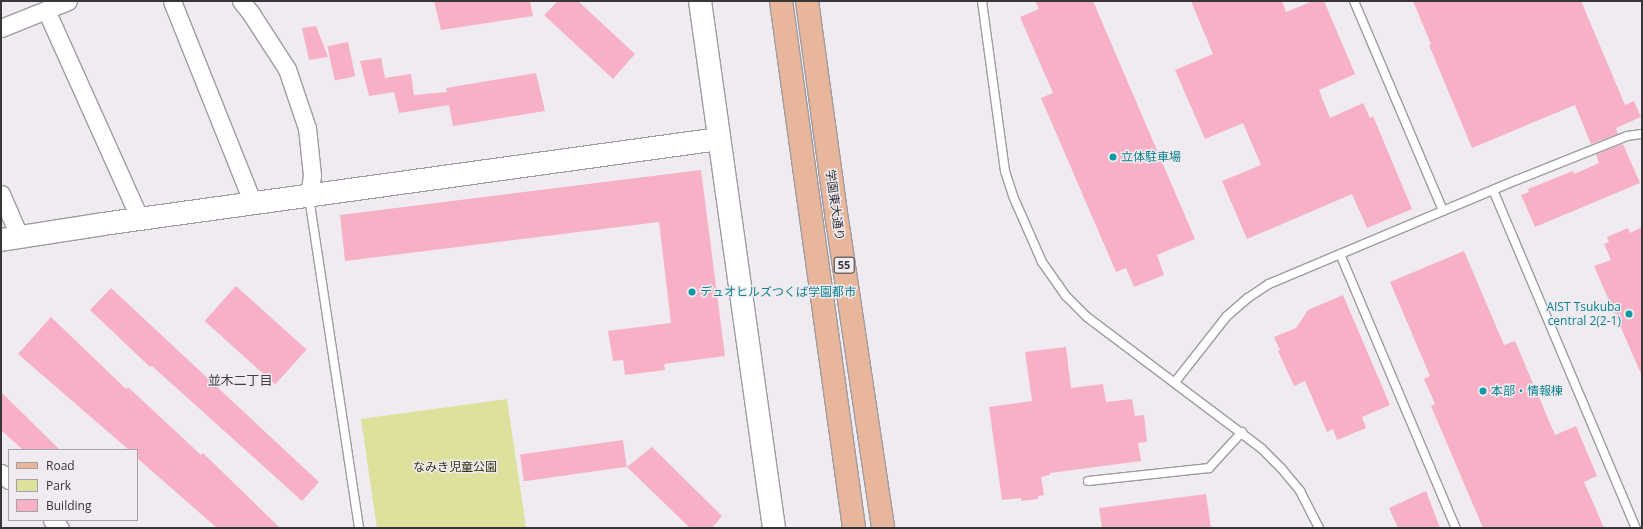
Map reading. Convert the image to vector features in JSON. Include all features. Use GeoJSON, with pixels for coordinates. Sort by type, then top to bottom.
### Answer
{"type":"FeatureCollection","features":[{"type":"Feature","properties":{"kind":"main road","name":"55"},"geometry":{"type":"LineString","coordinates":[[781,1],[854,528]]}},
{"type":"Feature","properties":{"kind":"main road","name":"学園東大通り"},"geometry":{"type":"LineString","coordinates":[[807,1],[882,528]]}},
{"type":"Feature","properties":{"kind":"street"},"geometry":{"type":"LineString","coordinates":[[1,28],[68,1]]}},
{"type":"Feature","properties":{"kind":"street"},"geometry":{"type":"LineString","coordinates":[[172,1],[253,204]]}},
{"type":"Feature","properties":{"kind":"street"},"geometry":{"type":"LineString","coordinates":[[241,1],[250,12],[287,69],[306,128],[312,175],[309,197]]}},
{"type":"Feature","properties":{"kind":"street"},"geometry":{"type":"LineString","coordinates":[[700,1],[774,528]]}},
{"type":"Feature","properties":{"kind":"street"},"geometry":{"type":"LineString","coordinates":[[46,10],[140,219]]}},
{"type":"Feature","properties":{"kind":"street"},"geometry":{"type":"LineString","coordinates":[[1,194],[11,239],[140,219],[719,140]]}},
{"type":"Feature","properties":{"kind":"lane"},"geometry":{"type":"LineString","coordinates":[[982,1],[1005,171],[1013,196],[1042,262],[1066,296],[1087,317],[1242,432],[1281,468],[1300,491],[1319,528]]}},
{"type":"Feature","properties":{"kind":"lane"},"geometry":{"type":"LineString","coordinates":[[1354,1],[1443,211]]}},
{"type":"Feature","properties":{"kind":"lane"},"geometry":{"type":"LineString","coordinates":[[1174,382],[1227,316],[1248,298],[1269,284],[1492,190],[1627,136],[1642,134]]}},
{"type":"Feature","properties":{"kind":"lane"},"geometry":{"type":"LineString","coordinates":[[1492,190],[1636,528]]}},
{"type":"Feature","properties":{"kind":"lane"},"geometry":{"type":"LineString","coordinates":[[309,197],[359,528]]}},
{"type":"Feature","properties":{"kind":"lane"},"geometry":{"type":"LineString","coordinates":[[1340,254],[1456,528]]}},
{"type":"Feature","properties":{"kind":"lane"},"geometry":{"type":"LineString","coordinates":[[1088,481],[1209,468],[1242,432]]}},
{"type":"Feature","properties":{"kind":"green space","name":"なみき児童公園"},"geometry":{"type":"Polygon","coordinates":[[[507,399],[526,528],[377,528],[361,419],[507,399]]]}},
{"type":"Feature","properties":{"kind":"building"},"geometry":{"type":"Polygon","coordinates":[[[434,1],[530,1],[533,16],[441,30],[434,1]]]}},
{"type":"Feature","properties":{"kind":"building"},"geometry":{"type":"Polygon","coordinates":[[[558,1],[578,1],[635,54],[613,79],[544,15],[558,1]]]}},
{"type":"Feature","properties":{"kind":"building","name":"立体駐車場"},"geometry":{"type":"Polygon","coordinates":[[[1035,1],[1093,1],[1195,239],[1157,255],[1164,275],[1134,287],[1126,268],[1116,272],[1041,98],[1053,93],[1020,17],[1039,9],[1035,1]]]}},
{"type":"Feature","properties":{"kind":"building"},"geometry":{"type":"Polygon","coordinates":[[[1191,1],[1282,1],[1286,12],[1313,1],[1324,1],[1355,74],[1319,90],[1330,118],[1363,103],[1370,118],[1373,116],[1412,209],[1367,228],[1352,194],[1247,239],[1222,181],[1261,165],[1243,123],[1205,139],[1175,70],[1213,54],[1191,1]]]}},
{"type":"Feature","properties":{"kind":"building"},"geometry":{"type":"Polygon","coordinates":[[[1413,1],[1581,1],[1625,105],[1634,101],[1641,117],[1616,128],[1618,134],[1591,144],[1575,105],[1472,148],[1429,45],[1431,44],[1413,1]]]}},
{"type":"Feature","properties":{"kind":"building"},"geometry":{"type":"Polygon","coordinates":[[[316,26],[328,57],[309,60],[302,28],[316,26]]]}},
{"type":"Feature","properties":{"kind":"building"},"geometry":{"type":"Polygon","coordinates":[[[348,42],[355,76],[335,81],[327,46],[348,42]]]}},
{"type":"Feature","properties":{"kind":"building"},"geometry":{"type":"Polygon","coordinates":[[[381,58],[385,78],[411,74],[414,95],[447,92],[446,88],[536,73],[545,111],[453,126],[449,105],[399,113],[394,92],[369,96],[360,61],[381,58]]]}},
{"type":"Feature","properties":{"kind":"building"},"geometry":{"type":"Polygon","coordinates":[[[1623,144],[1640,183],[1535,227],[1521,195],[1529,192],[1528,189],[1573,171],[1574,174],[1599,163],[1596,154],[1623,144]]]}},
{"type":"Feature","properties":{"kind":"building","name":"デュオヒルズつくば学園都市"},"geometry":{"type":"Polygon","coordinates":[[[701,170],[725,356],[664,364],[665,370],[625,375],[623,360],[613,361],[608,331],[671,323],[659,222],[345,261],[340,215],[701,170]]]}},
{"type":"Feature","properties":{"kind":"building","name":"AIST Tsukuba central 2(2-1)"},"geometry":{"type":"Polygon","coordinates":[[[1642,227],[1642,376],[1594,266],[1611,260],[1604,244],[1609,242],[1607,237],[1628,228],[1630,233],[1642,227]]]}},
{"type":"Feature","properties":{"kind":"building","name":"本部・情報棟"},"geometry":{"type":"Polygon","coordinates":[[[1464,251],[1504,345],[1515,341],[1555,435],[1576,426],[1597,476],[1584,482],[1604,528],[1483,528],[1431,406],[1435,404],[1424,379],[1430,376],[1390,282],[1464,251]]]}},
{"type":"Feature","properties":{"kind":"building"},"geometry":{"type":"Polygon","coordinates":[[[236,286],[307,350],[275,384],[205,321],[236,286]]]}},
{"type":"Feature","properties":{"kind":"building"},"geometry":{"type":"Polygon","coordinates":[[[111,288],[319,482],[302,501],[152,366],[150,367],[90,310],[111,288]]]}},
{"type":"Feature","properties":{"kind":"building"},"geometry":{"type":"Polygon","coordinates":[[[1343,295],[1390,405],[1362,417],[1366,428],[1337,440],[1333,429],[1327,432],[1305,381],[1294,386],[1278,351],[1280,350],[1274,337],[1296,328],[1308,310],[1343,295]]]}},
{"type":"Feature","properties":{"kind":"building"},"geometry":{"type":"Polygon","coordinates":[[[51,317],[126,389],[128,387],[201,455],[203,453],[280,528],[217,528],[138,459],[138,449],[128,449],[18,354],[51,317]]]}},
{"type":"Feature","properties":{"kind":"building"},"geometry":{"type":"Polygon","coordinates":[[[1066,347],[1071,388],[1103,384],[1106,402],[1132,399],[1135,416],[1144,415],[1147,442],[1138,443],[1141,461],[1050,473],[1050,475],[1041,477],[1044,495],[1038,496],[1038,499],[1021,501],[1021,498],[1002,500],[989,407],[1032,401],[1025,352],[1066,347]]]}},
{"type":"Feature","properties":{"kind":"building"},"geometry":{"type":"Polygon","coordinates":[[[1,392],[59,449],[22,449],[1,430],[1,392]]]}},
{"type":"Feature","properties":{"kind":"building"},"geometry":{"type":"Polygon","coordinates":[[[623,440],[627,467],[524,481],[520,454],[623,440]]]}},
{"type":"Feature","properties":{"kind":"building"},"geometry":{"type":"Polygon","coordinates":[[[652,447],[722,516],[712,528],[690,528],[627,467],[652,447]]]}},
{"type":"Feature","properties":{"kind":"building"},"geometry":{"type":"Polygon","coordinates":[[[1426,491],[1440,528],[1398,528],[1389,508],[1426,491]]]}},
{"type":"Feature","properties":{"kind":"building"},"geometry":{"type":"Polygon","coordinates":[[[1206,494],[1211,528],[1102,528],[1099,508],[1206,494]]]}},
{"type":"Feature","properties":{"kind":"place","name":"立体駐車場"},"geometry":{"type":"Point","coordinates":[1113,157]}},
{"type":"Feature","properties":{"kind":"place","name":"デュオヒルズつくば学園都市"},"geometry":{"type":"Point","coordinates":[692,292]}},
{"type":"Feature","properties":{"kind":"place","name":"AIST Tsukuba central 2(2-1)"},"geometry":{"type":"Point","coordinates":[1629,314]}},
{"type":"Feature","properties":{"kind":"place","name":"本部・情報棟"},"geometry":{"type":"Point","coordinates":[1483,391]}},
{"type":"Feature","properties":{"kind":"district","name":"並木二丁目"},"geometry":{"type":"Point","coordinates":[240,380]}}]}
